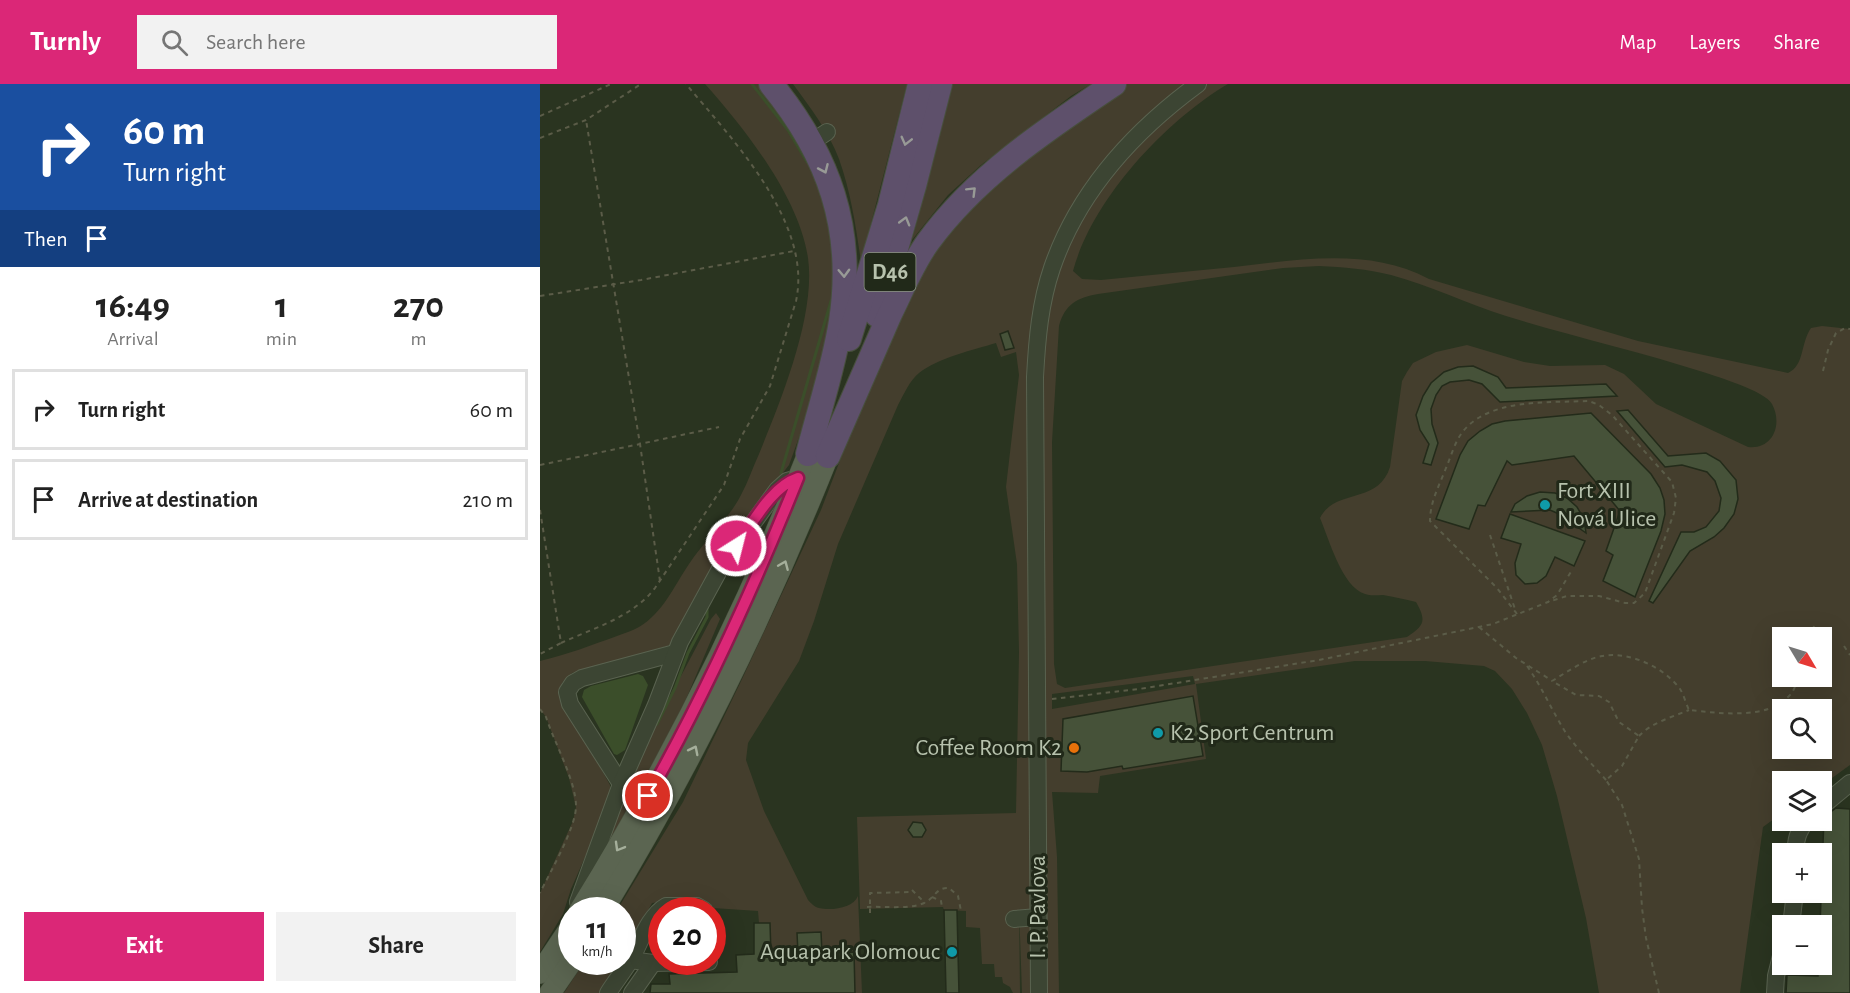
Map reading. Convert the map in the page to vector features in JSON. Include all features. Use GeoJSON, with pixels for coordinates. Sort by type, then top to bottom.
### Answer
{"type":"FeatureCollection","features":[{"type":"Feature","properties":{"kind":"highway"},"geometry":{"type":"LineString","coordinates":[[771,84],[820,137],[839,214],[844,285],[841,320],[818,455]]}},
{"type":"Feature","properties":{"kind":"highway","name":"D46"},"geometry":{"type":"LineString","coordinates":[[818,455],[836,378],[873,263],[898,175],[920,84]]}},
{"type":"Feature","properties":{"kind":"highway","name":"D46"},"geometry":{"type":"LineString","coordinates":[[818,455],[864,354],[914,186],[940,84]]}},
{"type":"Feature","properties":{"kind":"highway"},"geometry":{"type":"LineString","coordinates":[[818,455],[911,270],[939,228],[973,189],[1002,165],[1114,84]]}},
{"type":"Feature","properties":{"kind":"main road"},"geometry":{"type":"LineString","coordinates":[[588,897],[642,806],[694,710],[742,611],[798,478],[818,455]]}},
{"type":"Feature","properties":{"kind":"main road"},"geometry":{"type":"LineString","coordinates":[[611,897],[679,781],[732,677],[773,588],[818,455]]}},
{"type":"Feature","properties":{"kind":"main road"},"geometry":{"type":"LineString","coordinates":[[540,973],[558,944]]}},
{"type":"Feature","properties":{"kind":"main road"},"geometry":{"type":"LineString","coordinates":[[550,993],[562,975]]}},
{"type":"Feature","properties":{"kind":"street","name":"I. P. Pavlova"},"geometry":{"type":"LineString","coordinates":[[1039,993],[1035,377],[1036,346],[1045,292],[1065,235],[1095,185],[1136,136],[1178,98],[1198,84]]}},
{"type":"Feature","properties":{"kind":"street"},"geometry":{"type":"LineString","coordinates":[[581,897],[621,784],[656,705],[675,653],[721,567],[777,490],[787,482],[798,478]]}},
{"type":"Feature","properties":{"kind":"street"},"geometry":{"type":"LineString","coordinates":[[621,784],[570,705],[567,692],[573,683],[582,678],[675,653]]}},
{"type":"Feature","properties":{"kind":"street"},"geometry":{"type":"LineString","coordinates":[[1832,798],[1850,783]]}},
{"type":"Feature","properties":{"kind":"street"},"geometry":{"type":"LineString","coordinates":[[1014,919],[1038,917]]}},
{"type":"Feature","properties":{"kind":"street"},"geometry":{"type":"LineString","coordinates":[[636,949],[648,927]]}},
{"type":"Feature","properties":{"kind":"street"},"geometry":{"type":"LineString","coordinates":[[632,993],[648,969]]}},
{"type":"Feature","properties":{"kind":"street"},"geometry":{"type":"LineString","coordinates":[[608,993],[620,975]]}},
{"type":"Feature","properties":{"kind":"street"},"geometry":{"type":"LineString","coordinates":[[1775,993],[1776,975]]}},
{"type":"Feature","properties":{"kind":"path"},"geometry":{"type":"LineString","coordinates":[[540,116],[611,84]]}},
{"type":"Feature","properties":{"kind":"path"},"geometry":{"type":"LineString","coordinates":[[540,138],[586,120],[641,84]]}},
{"type":"Feature","properties":{"kind":"path"},"geometry":{"type":"LineString","coordinates":[[540,654],[632,610],[644,602],[660,581],[724,485],[741,439],[770,386],[798,291],[794,251],[786,222],[740,149],[686,84]]}},
{"type":"Feature","properties":{"kind":"path"},"geometry":{"type":"LineString","coordinates":[[586,120],[615,284],[660,581]]}},
{"type":"Feature","properties":{"kind":"path"},"geometry":{"type":"LineString","coordinates":[[540,296],[794,251]]}},
{"type":"Feature","properties":{"kind":"path"},"geometry":{"type":"LineString","coordinates":[[1823,370],[1828,350],[1836,333],[1845,328],[1850,329]]}},
{"type":"Feature","properties":{"kind":"path"},"geometry":{"type":"LineString","coordinates":[[1037,701],[1139,689],[1319,660],[1479,627],[1517,614],[1548,602],[1567,596],[1599,596],[1634,603],[1645,593],[1674,513],[1676,498],[1672,482],[1612,415],[1589,401],[1512,406],[1486,413],[1469,424],[1458,438],[1430,507],[1430,521],[1497,588],[1517,614]]}},
{"type":"Feature","properties":{"kind":"path"},"geometry":{"type":"LineString","coordinates":[[540,465],[719,427]]}},
{"type":"Feature","properties":{"kind":"path"},"geometry":{"type":"LineString","coordinates":[[540,510],[561,643]]}},
{"type":"Feature","properties":{"kind":"path"},"geometry":{"type":"LineString","coordinates":[[1490,535],[1517,614]]}},
{"type":"Feature","properties":{"kind":"path"},"geometry":{"type":"LineString","coordinates":[[1548,602],[1557,595],[1572,570]]}},
{"type":"Feature","properties":{"kind":"path"},"geometry":{"type":"LineString","coordinates":[[1479,627],[1503,649],[1527,666],[1576,695],[1599,696],[1610,702],[1619,722],[1639,736]]}},
{"type":"Feature","properties":{"kind":"path"},"geometry":{"type":"LineString","coordinates":[[1844,645],[1850,655]]}},
{"type":"Feature","properties":{"kind":"path"},"geometry":{"type":"LineString","coordinates":[[1552,681],[1583,663],[1601,656],[1614,655],[1640,660],[1669,677],[1681,690],[1689,710]]}},
{"type":"Feature","properties":{"kind":"path"},"geometry":{"type":"LineString","coordinates":[[1527,666],[1564,730],[1606,780],[1622,805],[1639,859],[1646,938],[1659,993]]}},
{"type":"Feature","properties":{"kind":"path"},"geometry":{"type":"LineString","coordinates":[[1606,780],[1622,766],[1639,736],[1662,722],[1689,710],[1734,714],[1771,708],[1789,697],[1794,687]]}},
{"type":"Feature","properties":{"kind":"path"},"geometry":{"type":"LineString","coordinates":[[540,709],[546,717],[566,770],[576,807],[573,821],[540,893]]}},
{"type":"Feature","properties":{"kind":"path"},"geometry":{"type":"LineString","coordinates":[[869,906],[925,903],[940,889],[949,888],[958,896],[961,911]]}},
{"type":"Feature","properties":{"kind":"path"},"geometry":{"type":"LineString","coordinates":[[870,914],[870,893],[913,891],[925,903]]}},
{"type":"Feature","properties":{"kind":"path"},"geometry":{"type":"LineString","coordinates":[[933,897],[941,901],[942,907]]}},
{"type":"Feature","properties":{"kind":"shaded area"},"geometry":{"type":"Polygon","coordinates":[[[705,84],[765,84],[814,156],[840,266],[826,363],[789,465],[751,514],[674,644],[572,673],[562,683],[562,698],[610,785],[611,798],[568,897],[558,897],[558,922],[540,952],[540,893],[573,821],[576,807],[569,778],[546,717],[540,709],[540,661],[634,630],[661,607],[689,564],[730,513],[744,490],[786,383],[802,331],[809,281],[808,258],[803,235],[782,188],[737,122],[705,84]]]}},
{"type":"Feature","properties":{"kind":"shaded area"},"geometry":{"type":"Polygon","coordinates":[[[793,84],[907,84],[861,262],[850,197],[839,159],[825,129],[793,84]]]}},
{"type":"Feature","properties":{"kind":"shaded area"},"geometry":{"type":"Polygon","coordinates":[[[951,84],[1091,84],[1071,96],[981,165],[948,195],[912,240],[940,135],[951,84]]]}},
{"type":"Feature","properties":{"kind":"shaded area"},"geometry":{"type":"Polygon","coordinates":[[[1126,84],[1228,84],[1180,119],[1156,141],[1114,190],[1096,217],[1073,271],[1082,279],[1101,280],[1308,259],[1358,259],[1406,269],[1429,279],[1638,341],[1788,373],[1797,365],[1811,328],[1822,326],[1850,329],[1850,765],[1832,778],[1832,771],[1772,771],[1772,820],[1763,827],[1740,993],[1599,993],[1586,918],[1557,796],[1542,745],[1527,713],[1512,689],[1495,671],[1484,666],[1425,661],[1355,661],[1196,684],[1206,759],[1100,776],[1098,793],[1052,792],[1057,857],[1059,993],[1022,993],[1019,907],[1020,993],[1013,993],[1010,987],[1003,983],[1002,977],[995,977],[994,964],[982,964],[980,928],[966,927],[966,911],[944,910],[943,907],[860,909],[857,817],[1016,813],[1019,652],[1017,564],[1006,487],[1019,375],[1016,352],[1001,357],[996,343],[936,363],[919,373],[907,388],[838,544],[799,661],[748,743],[746,760],[764,811],[808,900],[817,907],[836,909],[847,906],[858,896],[862,993],[855,993],[854,952],[771,954],[770,924],[759,923],[758,911],[726,909],[726,897],[648,897],[648,911],[636,933],[636,897],[625,897],[683,802],[821,510],[907,291],[973,200],[1126,84]],[[1319,266],[1283,268],[1098,294],[1078,300],[1068,307],[1059,326],[1052,442],[1054,664],[1057,684],[1065,688],[1407,637],[1417,630],[1422,622],[1422,614],[1416,602],[1383,595],[1367,595],[1357,590],[1350,582],[1337,561],[1320,518],[1336,503],[1367,492],[1384,479],[1390,467],[1402,381],[1413,363],[1436,352],[1467,345],[1524,362],[1550,366],[1605,365],[1624,374],[1656,404],[1748,447],[1764,444],[1774,434],[1776,420],[1772,404],[1760,394],[1740,385],[1654,357],[1506,316],[1391,275],[1319,266]],[[1193,676],[1052,694],[1052,709],[1195,684],[1193,676]]]}},
{"type":"Feature","properties":{"kind":"shaded area"},"geometry":{"type":"Polygon","coordinates":[[[716,613],[720,619],[681,711],[601,861],[622,798],[649,737],[716,613]]]}},
{"type":"Feature","properties":{"kind":"shaded area"},"geometry":{"type":"Polygon","coordinates":[[[638,674],[643,676],[648,685],[625,750],[617,755],[614,754],[582,697],[584,690],[591,686],[638,674]]]}},
{"type":"Feature","properties":{"kind":"shaded area"},"geometry":{"type":"Polygon","coordinates":[[[576,975],[612,975],[601,993],[564,993],[576,975]]]}},
{"type":"Feature","properties":{"kind":"building"},"geometry":{"type":"Polygon","coordinates":[[[1008,331],[1014,348],[1005,350],[1000,334],[1008,331]]]}},
{"type":"Feature","properties":{"kind":"building"},"geometry":{"type":"Polygon","coordinates":[[[1473,366],[1498,377],[1506,388],[1606,384],[1617,396],[1500,402],[1482,384],[1469,380],[1450,382],[1442,386],[1431,409],[1432,424],[1438,443],[1431,465],[1423,463],[1429,444],[1420,430],[1416,415],[1423,396],[1431,383],[1444,372],[1458,367],[1473,366]]]}},
{"type":"Feature","properties":{"kind":"building"},"geometry":{"type":"Polygon","coordinates":[[[1628,410],[1668,456],[1706,453],[1720,461],[1736,480],[1738,499],[1734,514],[1714,537],[1690,551],[1653,603],[1649,601],[1681,532],[1694,532],[1706,527],[1719,511],[1721,498],[1715,481],[1707,472],[1682,465],[1665,467],[1617,411],[1628,410]]]}},
{"type":"Feature","properties":{"kind":"building","name":"Fort XIII Nová Ulice"},"geometry":{"type":"Polygon","coordinates":[[[1591,413],[1651,474],[1664,500],[1665,514],[1661,531],[1635,597],[1603,581],[1613,555],[1606,551],[1620,511],[1574,456],[1512,465],[1507,461],[1485,506],[1478,505],[1469,529],[1436,519],[1460,455],[1468,441],[1480,431],[1492,424],[1505,421],[1591,413]]]}},
{"type":"Feature","properties":{"kind":"building"},"geometry":{"type":"Polygon","coordinates":[[[1540,492],[1555,493],[1567,498],[1577,507],[1584,519],[1586,533],[1550,510],[1511,512],[1515,504],[1527,496],[1540,492]]]}},
{"type":"Feature","properties":{"kind":"building"},"geometry":{"type":"Polygon","coordinates":[[[1510,514],[1585,541],[1574,566],[1555,557],[1546,576],[1537,583],[1525,584],[1516,575],[1515,563],[1521,544],[1501,538],[1510,514]]]}},
{"type":"Feature","properties":{"kind":"building","name":"K2 Sport Centrum"},"geometry":{"type":"Polygon","coordinates":[[[1193,696],[1203,756],[1123,769],[1122,766],[1087,772],[1061,771],[1063,719],[1193,696]]]}},
{"type":"Feature","properties":{"kind":"building"},"geometry":{"type":"Polygon","coordinates":[[[1836,808],[1850,809],[1850,993],[1786,993],[1787,975],[1832,975],[1832,915],[1820,915],[1821,903],[1832,903],[1832,843],[1823,843],[1823,831],[1832,831],[1832,811],[1836,808]]]}},
{"type":"Feature","properties":{"kind":"building"},"geometry":{"type":"Polygon","coordinates":[[[913,822],[922,823],[926,830],[922,837],[913,837],[908,830],[913,822]]]}},
{"type":"Feature","properties":{"kind":"building","name":"Aquapark Olomouc"},"geometry":{"type":"Polygon","coordinates":[[[944,910],[957,910],[959,993],[946,993],[944,910]]]}},
{"type":"Feature","properties":{"kind":"building"},"geometry":{"type":"Polygon","coordinates":[[[754,923],[770,923],[771,954],[798,953],[797,933],[821,932],[822,953],[854,952],[855,993],[650,993],[651,984],[670,984],[669,975],[726,975],[726,972],[737,972],[736,955],[754,954],[754,923]]]}},
{"type":"Feature","properties":{"kind":"waterway"},"geometry":{"type":"LineString","coordinates":[[752,84],[788,130],[807,162]]}},
{"type":"Feature","properties":{"kind":"waterway"},"geometry":{"type":"LineString","coordinates":[[781,473],[831,301]]}},
{"type":"Feature","properties":{"kind":"waterway"},"geometry":{"type":"LineString","coordinates":[[657,724],[675,688],[688,653],[707,617],[707,607]]}},
{"type":"Feature","properties":{"kind":"place","name":"Fort XIII Nová Ulice"},"geometry":{"type":"Point","coordinates":[1545,505]}},
{"type":"Feature","properties":{"kind":"place","name":"K2 Sport Centrum"},"geometry":{"type":"Point","coordinates":[1158,733]}},
{"type":"Feature","properties":{"kind":"place","name":"Coffee Room K2"},"geometry":{"type":"Point","coordinates":[1074,748]}},
{"type":"Feature","properties":{"kind":"place","name":"Aquapark Olomouc"},"geometry":{"type":"Point","coordinates":[952,952]}},
{"type":"Feature","properties":{"kind":"route"},"geometry":{"type":"LineString","coordinates":[[648,796],[689,720],[738,620],[798,478],[787,482],[777,490],[736,546]]}}]}
